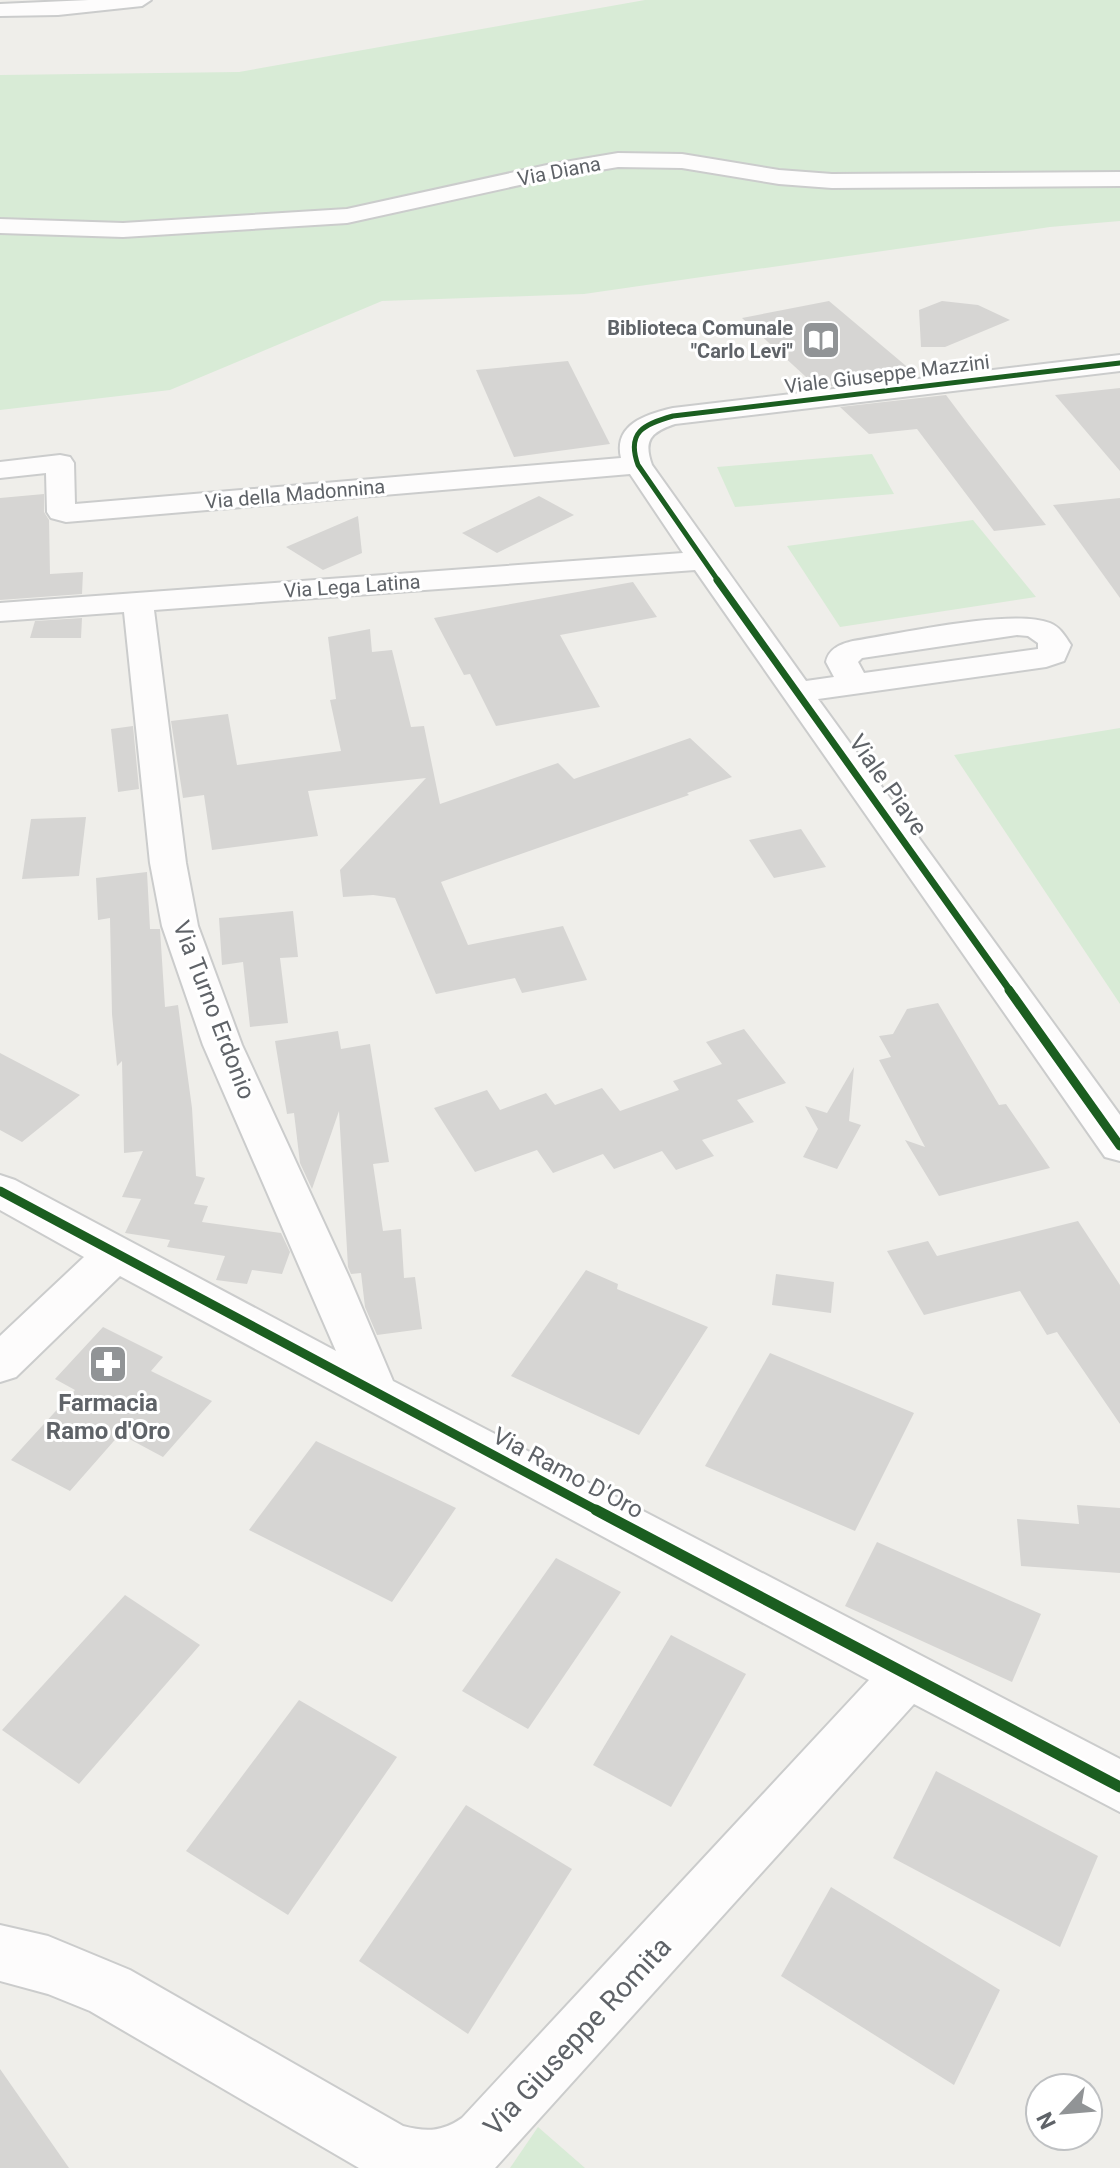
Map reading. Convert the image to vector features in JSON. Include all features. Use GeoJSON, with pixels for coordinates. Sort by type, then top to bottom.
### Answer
{"type":"FeatureCollection","features":[{"type":"Feature","properties":{"kind":"street"},"geometry":{"type":"LineString","coordinates":[[0,10],[58,9],[142,0]]}},
{"type":"Feature","properties":{"kind":"street","name":"Via Diana"},"geometry":{"type":"LineString","coordinates":[[0,226],[123,230],[347,216],[569,167],[634,159],[682,161],[770,176],[832,181],[1120,179]]}},
{"type":"Feature","properties":{"kind":"street","name":"Viale Giuseppe Mazzini"},"geometry":{"type":"LineString","coordinates":[[643,442],[691,413],[1120,363]]}},
{"type":"Feature","properties":{"kind":"street","name":"Via della Madonnina"},"geometry":{"type":"LineString","coordinates":[[0,470],[60,463],[61,512],[66,513],[643,442]]}},
{"type":"Feature","properties":{"kind":"street","name":"Viale Piave"},"geometry":{"type":"LineString","coordinates":[[643,442],[703,560],[1120,1146]]}},
{"type":"Feature","properties":{"kind":"street","name":"Via Lega Latina"},"geometry":{"type":"LineString","coordinates":[[0,612],[703,560]]}},
{"type":"Feature","properties":{"kind":"street","name":"Via Turno Erdonio"},"geometry":{"type":"LineString","coordinates":[[138,602],[148,717],[178,921],[195,972],[237,1074],[337,1296],[375,1394]]}},
{"type":"Feature","properties":{"kind":"street"},"geometry":{"type":"LineString","coordinates":[[797,692],[854,684],[1046,657],[1053,654],[1055,645],[1050,636],[1037,628],[1017,626],[853,650],[843,657],[842,662],[854,684]]}},
{"type":"Feature","properties":{"kind":"street","name":"Via Ramo D'Oro"},"geometry":{"type":"LineString","coordinates":[[0,1191],[375,1394],[1120,1787]]}},
{"type":"Feature","properties":{"kind":"street"},"geometry":{"type":"LineString","coordinates":[[0,1364],[115,1254]]}},
{"type":"Feature","properties":{"kind":"street","name":"Via Giuseppe Romita"},"geometry":{"type":"LineString","coordinates":[[0,1953],[48,1965],[110,1990],[385,2149],[421,2162],[439,2163],[471,2149],[483,2139],[907,1675]]}},
{"type":"Feature","properties":{"kind":"green space"},"geometry":{"type":"Polygon","coordinates":[[[645,0],[1120,0],[1120,221],[1050,227],[584,294],[382,301],[170,390],[0,410],[0,75],[239,72],[645,0]]]}},
{"type":"Feature","properties":{"kind":"green space"},"geometry":{"type":"Polygon","coordinates":[[[872,454],[894,494],[735,507],[717,467],[872,454]]]}},
{"type":"Feature","properties":{"kind":"green space"},"geometry":{"type":"Polygon","coordinates":[[[973,520],[1036,597],[840,627],[787,546],[973,520]]]}},
{"type":"Feature","properties":{"kind":"green space"},"geometry":{"type":"Polygon","coordinates":[[[1120,728],[1120,1004],[954,755],[1120,728]]]}},
{"type":"Feature","properties":{"kind":"green space"},"geometry":{"type":"Polygon","coordinates":[[[538,2127],[585,2168],[510,2168],[538,2127]]]}},
{"type":"Feature","properties":{"kind":"building","name":"Biblioteca Comunale \"Carlo Levi\""},"geometry":{"type":"Polygon","coordinates":[[[829,301],[918,376],[818,388],[742,318],[829,301]]]}},
{"type":"Feature","properties":{"kind":"building"},"geometry":{"type":"Polygon","coordinates":[[[942,301],[978,305],[1010,320],[945,347],[921,347],[919,310],[942,301]]]}},
{"type":"Feature","properties":{"kind":"building"},"geometry":{"type":"Polygon","coordinates":[[[568,361],[610,444],[514,457],[476,370],[568,361]]]}},
{"type":"Feature","properties":{"kind":"building"},"geometry":{"type":"Polygon","coordinates":[[[1120,388],[1120,471],[1055,395],[1120,388]]]}},
{"type":"Feature","properties":{"kind":"building"},"geometry":{"type":"Polygon","coordinates":[[[946,395],[1046,525],[994,531],[917,429],[869,434],[840,407],[946,395]]]}},
{"type":"Feature","properties":{"kind":"building"},"geometry":{"type":"Polygon","coordinates":[[[44,494],[44,512],[49,520],[50,574],[83,572],[82,594],[0,600],[0,498],[44,494]]]}},
{"type":"Feature","properties":{"kind":"building"},"geometry":{"type":"Polygon","coordinates":[[[539,496],[574,515],[497,553],[462,533],[539,496]]]}},
{"type":"Feature","properties":{"kind":"building"},"geometry":{"type":"Polygon","coordinates":[[[1120,498],[1120,598],[1053,505],[1120,498]]]}},
{"type":"Feature","properties":{"kind":"building"},"geometry":{"type":"Polygon","coordinates":[[[358,516],[362,553],[323,570],[286,547],[358,516]]]}},
{"type":"Feature","properties":{"kind":"building"},"geometry":{"type":"Polygon","coordinates":[[[633,582],[657,617],[560,635],[600,707],[496,726],[470,674],[464,675],[434,618],[633,582]]]}},
{"type":"Feature","properties":{"kind":"building"},"geometry":{"type":"Polygon","coordinates":[[[82,618],[81,638],[30,638],[35,621],[82,618]]]}},
{"type":"Feature","properties":{"kind":"building"},"geometry":{"type":"Polygon","coordinates":[[[370,629],[372,652],[392,650],[411,727],[424,726],[440,804],[558,763],[574,779],[690,738],[732,777],[441,882],[468,945],[563,926],[587,980],[522,993],[515,978],[436,994],[395,898],[373,895],[343,897],[340,870],[426,778],[308,791],[318,836],[212,850],[204,795],[183,798],[171,721],[228,714],[237,765],[341,751],[330,700],[336,699],[328,637],[370,629]]]}},
{"type":"Feature","properties":{"kind":"building"},"geometry":{"type":"Polygon","coordinates":[[[133,726],[139,789],[118,792],[111,729],[133,726]]]}},
{"type":"Feature","properties":{"kind":"building"},"geometry":{"type":"Polygon","coordinates":[[[86,817],[79,876],[22,879],[31,819],[86,817]]]}},
{"type":"Feature","properties":{"kind":"building"},"geometry":{"type":"Polygon","coordinates":[[[801,829],[826,867],[774,878],[749,840],[801,829]]]}},
{"type":"Feature","properties":{"kind":"building"},"geometry":{"type":"Polygon","coordinates":[[[147,872],[150,929],[160,929],[165,1007],[178,1005],[192,1108],[196,1176],[205,1178],[194,1204],[208,1206],[202,1222],[281,1233],[290,1252],[282,1274],[252,1270],[247,1284],[216,1280],[225,1256],[167,1247],[170,1240],[125,1233],[141,1199],[122,1197],[143,1151],[124,1153],[122,1061],[117,1066],[112,1014],[110,918],[98,920],[96,878],[147,872]]]}},
{"type":"Feature","properties":{"kind":"building"},"geometry":{"type":"Polygon","coordinates":[[[293,911],[298,957],[280,958],[288,1023],[250,1027],[243,962],[222,965],[219,918],[293,911]]]}},
{"type":"Feature","properties":{"kind":"building"},"geometry":{"type":"Polygon","coordinates":[[[938,1003],[999,1105],[1006,1104],[1050,1168],[939,1196],[905,1140],[925,1147],[879,1060],[891,1057],[879,1036],[893,1034],[907,1009],[938,1003]]]}},
{"type":"Feature","properties":{"kind":"building"},"geometry":{"type":"Polygon","coordinates":[[[744,1029],[786,1083],[737,1100],[754,1122],[702,1140],[714,1156],[676,1170],[662,1151],[614,1169],[603,1154],[553,1173],[537,1150],[475,1172],[434,1108],[487,1090],[500,1110],[546,1093],[555,1105],[602,1088],[620,1111],[679,1090],[673,1081],[722,1064],[706,1042],[744,1029]]]}},
{"type":"Feature","properties":{"kind":"building"},"geometry":{"type":"Polygon","coordinates":[[[338,1031],[341,1049],[370,1044],[389,1162],[373,1164],[383,1231],[401,1229],[404,1278],[415,1277],[422,1329],[377,1335],[365,1307],[361,1273],[351,1274],[348,1267],[339,1111],[312,1189],[300,1163],[294,1113],[287,1114],[275,1041],[338,1031]]]}},
{"type":"Feature","properties":{"kind":"building"},"geometry":{"type":"Polygon","coordinates":[[[0,1053],[80,1095],[22,1142],[0,1130],[0,1053]]]}},
{"type":"Feature","properties":{"kind":"building"},"geometry":{"type":"Polygon","coordinates":[[[854,1067],[849,1121],[861,1125],[837,1169],[803,1157],[818,1129],[805,1106],[827,1113],[854,1067]]]}},
{"type":"Feature","properties":{"kind":"building"},"geometry":{"type":"Polygon","coordinates":[[[1078,1221],[1120,1285],[1120,1424],[1057,1332],[1047,1335],[1020,1291],[924,1315],[887,1251],[928,1241],[937,1256],[1078,1221]]]}},
{"type":"Feature","properties":{"kind":"building"},"geometry":{"type":"Polygon","coordinates":[[[586,1270],[618,1284],[617,1289],[708,1327],[639,1435],[511,1376],[586,1270]]]}},
{"type":"Feature","properties":{"kind":"building"},"geometry":{"type":"Polygon","coordinates":[[[776,1274],[834,1282],[831,1313],[772,1305],[776,1274]]]}},
{"type":"Feature","properties":{"kind":"building"},"geometry":{"type":"Polygon","coordinates":[[[103,1327],[163,1357],[151,1371],[212,1401],[163,1457],[120,1434],[70,1491],[11,1460],[75,1390],[55,1379],[103,1327]]]}},
{"type":"Feature","properties":{"kind":"building"},"geometry":{"type":"Polygon","coordinates":[[[770,1353],[914,1413],[855,1531],[705,1466],[770,1353]]]}},
{"type":"Feature","properties":{"kind":"building"},"geometry":{"type":"Polygon","coordinates":[[[316,1441],[456,1508],[392,1602],[249,1530],[316,1441]]]}},
{"type":"Feature","properties":{"kind":"building"},"geometry":{"type":"Polygon","coordinates":[[[1077,1505],[1120,1508],[1120,1573],[1021,1566],[1017,1519],[1079,1524],[1077,1505]]]}},
{"type":"Feature","properties":{"kind":"building"},"geometry":{"type":"Polygon","coordinates":[[[877,1542],[1041,1614],[1012,1682],[845,1606],[877,1542]]]}},
{"type":"Feature","properties":{"kind":"building"},"geometry":{"type":"Polygon","coordinates":[[[556,1558],[621,1592],[528,1729],[462,1691],[556,1558]]]}},
{"type":"Feature","properties":{"kind":"building"},"geometry":{"type":"Polygon","coordinates":[[[125,1595],[200,1645],[79,1784],[2,1730],[125,1595]]]}},
{"type":"Feature","properties":{"kind":"building"},"geometry":{"type":"Polygon","coordinates":[[[671,1635],[746,1674],[671,1807],[593,1765],[671,1635]]]}},
{"type":"Feature","properties":{"kind":"building"},"geometry":{"type":"Polygon","coordinates":[[[299,1700],[397,1757],[288,1915],[186,1851],[299,1700]]]}},
{"type":"Feature","properties":{"kind":"building"},"geometry":{"type":"Polygon","coordinates":[[[936,1771],[1098,1856],[1060,1947],[893,1858],[936,1771]]]}},
{"type":"Feature","properties":{"kind":"building"},"geometry":{"type":"Polygon","coordinates":[[[466,1805],[572,1869],[468,2034],[359,1961],[466,1805]]]}},
{"type":"Feature","properties":{"kind":"building"},"geometry":{"type":"Polygon","coordinates":[[[831,1887],[1000,1990],[954,2085],[781,1976],[831,1887]]]}},
{"type":"Feature","properties":{"kind":"building"},"geometry":{"type":"Polygon","coordinates":[[[0,2069],[69,2168],[0,2168],[0,2069]]]}},
{"type":"Feature","properties":{"kind":"cycle path"},"geometry":{"type":"LineString","coordinates":[[1120,363],[673,416],[645,426],[633,445],[638,465],[703,560],[1120,1146]]}},
{"type":"Feature","properties":{"kind":"cycle path"},"geometry":{"type":"LineString","coordinates":[[0,1191],[301,1354],[1120,1787]]}},
{"type":"Feature","properties":{"kind":"place","name":"Biblioteca Comunale \"Carlo Levi\""},"geometry":{"type":"Point","coordinates":[821,340]}},
{"type":"Feature","properties":{"kind":"place","name":"Farmacia Ramo d'Oro"},"geometry":{"type":"Point","coordinates":[108,1364]}}]}
